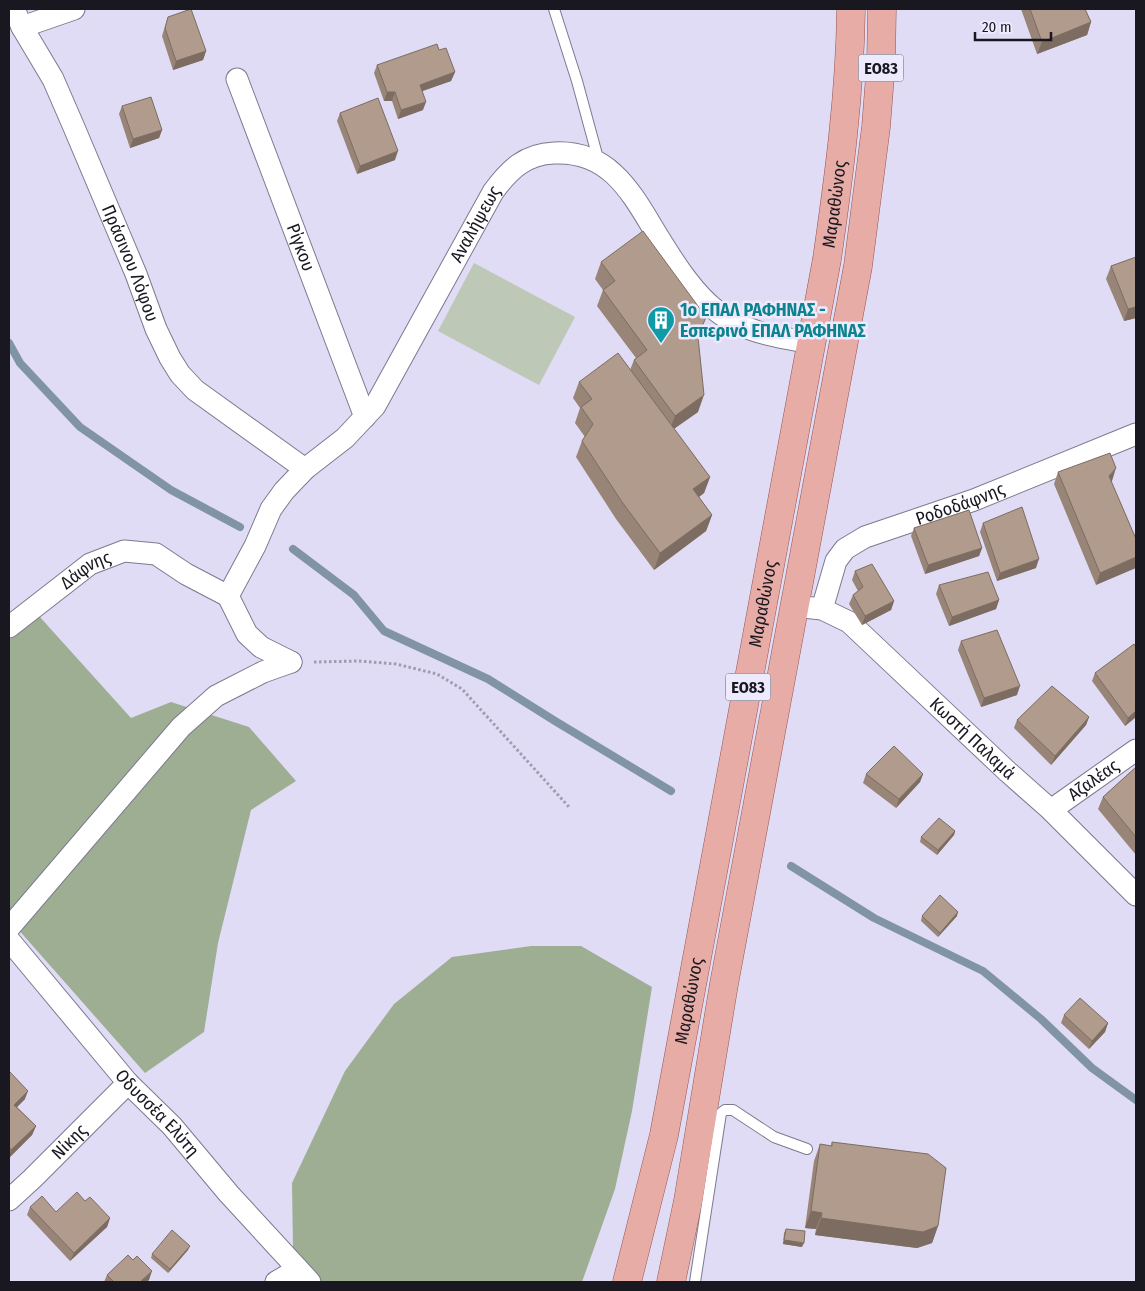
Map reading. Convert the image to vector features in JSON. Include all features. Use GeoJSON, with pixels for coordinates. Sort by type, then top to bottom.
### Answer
{"type":"FeatureCollection","features":[{"type":"Feature","properties":{"kind":"main road","name":"Μαραθώνος"},"geometry":{"type":"LineString","coordinates":[[627,1282],[664,1135],[827,259],[837,192],[849,63],[851,9]]}},
{"type":"Feature","properties":{"kind":"main road","name":"Μαραθώνος"},"geometry":{"type":"LineString","coordinates":[[671,1282],[688,1201],[724,984],[865,220],[878,109],[882,9]]}},
{"type":"Feature","properties":{"kind":"street"},"geometry":{"type":"LineString","coordinates":[[18,18],[74,9]]}},
{"type":"Feature","properties":{"kind":"street","name":"Πράσινου Λόφου"},"geometry":{"type":"LineString","coordinates":[[18,18],[57,88],[136,274],[156,329],[180,374],[195,390],[305,469]]}},
{"type":"Feature","properties":{"kind":"street","name":"Ρίγκου"},"geometry":{"type":"LineString","coordinates":[[237,79],[365,417]]}},
{"type":"Feature","properties":{"kind":"street","name":"Αναλήψεως"},"geometry":{"type":"LineString","coordinates":[[228,596],[255,546],[271,509],[284,491],[305,469],[345,438],[375,406],[484,207],[505,175],[516,164],[532,156],[564,152],[584,156],[600,163],[613,173],[637,201],[692,286],[718,312],[747,329],[811,343]]}},
{"type":"Feature","properties":{"kind":"street","name":"Ροδοδάφνης"},"geometry":{"type":"LineString","coordinates":[[822,609],[836,561],[845,549],[865,536],[974,500],[1136,434]]}},
{"type":"Feature","properties":{"kind":"street","name":"Δάφνης"},"geometry":{"type":"LineString","coordinates":[[9,627],[90,564],[124,551],[156,554],[186,574],[228,596]]}},
{"type":"Feature","properties":{"kind":"street"},"geometry":{"type":"LineString","coordinates":[[228,596],[247,634],[261,647],[292,662]]}},
{"type":"Feature","properties":{"kind":"street","name":"Κωστή Παλαμά"},"geometry":{"type":"LineString","coordinates":[[794,606],[822,609],[849,622],[1008,772],[1052,810],[1136,895]]}},
{"type":"Feature","properties":{"kind":"street"},"geometry":{"type":"LineString","coordinates":[[9,928],[181,727],[216,696],[263,672],[292,662]]}},
{"type":"Feature","properties":{"kind":"street","name":"Αζαλέας"},"geometry":{"type":"LineString","coordinates":[[1052,810],[1136,750]]}},
{"type":"Feature","properties":{"kind":"street","name":"Οδυσσέα Ελύτη"},"geometry":{"type":"LineString","coordinates":[[9,940],[128,1083],[172,1126],[229,1194],[304,1276]]}},
{"type":"Feature","properties":{"kind":"street","name":"Νίκης"},"geometry":{"type":"LineString","coordinates":[[9,1200],[128,1083]]}},
{"type":"Feature","properties":{"kind":"street"},"geometry":{"type":"LineString","coordinates":[[276,1282],[304,1276]]}},
{"type":"Feature","properties":{"kind":"lane"},"geometry":{"type":"LineString","coordinates":[[554,9],[600,163]]}},
{"type":"Feature","properties":{"kind":"lane"},"geometry":{"type":"LineString","coordinates":[[695,1282],[721,1113],[725,1110],[733,1110],[774,1137],[807,1149]]}},
{"type":"Feature","properties":{"kind":"path"},"geometry":{"type":"LineString","coordinates":[[292,662],[359,661],[396,664],[437,674],[462,689],[569,807]]}},
{"type":"Feature","properties":{"kind":"green space"},"geometry":{"type":"Polygon","coordinates":[[[474,263],[575,317],[539,385],[438,331],[474,263]]]}},
{"type":"Feature","properties":{"kind":"green space"},"geometry":{"type":"Polygon","coordinates":[[[39,616],[131,718],[171,702],[249,727],[296,781],[251,810],[218,943],[204,1032],[145,1073],[9,919],[9,636],[39,616]]]}},
{"type":"Feature","properties":{"kind":"green space"},"geometry":{"type":"Polygon","coordinates":[[[531,946],[581,946],[652,987],[632,1111],[615,1189],[582,1282],[322,1282],[293,1249],[292,1183],[345,1071],[394,1004],[452,957],[531,946]]]}},
{"type":"Feature","properties":{"kind":"building"},"geometry":{"type":"Polygon","coordinates":[[[191,9],[206,51],[176,61],[165,28],[168,17],[191,9]]]}},
{"type":"Feature","properties":{"kind":"building"},"geometry":{"type":"Polygon","coordinates":[[[1030,9],[1085,9],[1091,22],[1042,42],[1030,9]]]}},
{"type":"Feature","properties":{"kind":"building"},"geometry":{"type":"Polygon","coordinates":[[[437,44],[439,50],[446,48],[455,72],[420,85],[426,102],[401,110],[395,92],[387,92],[377,65],[437,44]]]}},
{"type":"Feature","properties":{"kind":"building"},"geometry":{"type":"Polygon","coordinates":[[[151,97],[162,130],[133,139],[122,106],[151,97]]]}},
{"type":"Feature","properties":{"kind":"building"},"geometry":{"type":"Polygon","coordinates":[[[378,98],[398,151],[360,166],[340,113],[378,98]]]}},
{"type":"Feature","properties":{"kind":"building","name":"1ο ΕΠΑΛ ΡΑΦΗΝΑΣ - Εσπερινό ΕΠΑΛ ΡΑΦΗΝΑΣ"},"geometry":{"type":"Polygon","coordinates":[[[643,231],[706,317],[698,337],[704,395],[675,416],[634,360],[647,350],[603,290],[615,281],[601,262],[643,231]]]}},
{"type":"Feature","properties":{"kind":"building"},"geometry":{"type":"Polygon","coordinates":[[[1136,257],[1136,307],[1128,309],[1111,266],[1136,257]]]}},
{"type":"Feature","properties":{"kind":"building"},"geometry":{"type":"Polygon","coordinates":[[[618,353],[710,477],[693,489],[712,515],[660,553],[622,502],[582,441],[593,424],[581,407],[592,399],[579,382],[618,353]]]}},
{"type":"Feature","properties":{"kind":"building"},"geometry":{"type":"Polygon","coordinates":[[[1110,453],[1116,468],[1109,476],[1136,539],[1136,557],[1100,573],[1058,472],[1110,453]]]}},
{"type":"Feature","properties":{"kind":"building"},"geometry":{"type":"Polygon","coordinates":[[[1022,507],[1039,559],[1000,573],[983,523],[1022,507]]]}},
{"type":"Feature","properties":{"kind":"building"},"geometry":{"type":"Polygon","coordinates":[[[969,510],[982,548],[928,565],[914,528],[969,510]]]}},
{"type":"Feature","properties":{"kind":"building"},"geometry":{"type":"Polygon","coordinates":[[[872,564],[894,601],[865,616],[853,595],[863,587],[855,571],[872,564]]]}},
{"type":"Feature","properties":{"kind":"building"},"geometry":{"type":"Polygon","coordinates":[[[988,572],[999,600],[952,617],[939,585],[988,572]]]}},
{"type":"Feature","properties":{"kind":"building"},"geometry":{"type":"Polygon","coordinates":[[[997,630],[1020,686],[984,698],[961,641],[997,630]]]}},
{"type":"Feature","properties":{"kind":"building"},"geometry":{"type":"Polygon","coordinates":[[[1134,644],[1136,648],[1136,711],[1128,718],[1095,673],[1134,644]]]}},
{"type":"Feature","properties":{"kind":"building"},"geometry":{"type":"Polygon","coordinates":[[[1052,686],[1089,717],[1055,756],[1017,720],[1052,686]]]}},
{"type":"Feature","properties":{"kind":"building"},"geometry":{"type":"Polygon","coordinates":[[[894,746],[923,774],[899,799],[866,774],[894,746]]]}},
{"type":"Feature","properties":{"kind":"building"},"geometry":{"type":"Polygon","coordinates":[[[1136,767],[1136,837],[1103,797],[1136,767]]]}},
{"type":"Feature","properties":{"kind":"building"},"geometry":{"type":"Polygon","coordinates":[[[939,818],[955,831],[938,850],[921,837],[939,818]]]}},
{"type":"Feature","properties":{"kind":"building"},"geometry":{"type":"Polygon","coordinates":[[[940,895],[958,912],[940,933],[922,916],[940,895]]]}},
{"type":"Feature","properties":{"kind":"building"},"geometry":{"type":"Polygon","coordinates":[[[1080,998],[1108,1023],[1092,1041],[1064,1015],[1080,998]]]}},
{"type":"Feature","properties":{"kind":"building"},"geometry":{"type":"Polygon","coordinates":[[[9,1071],[28,1091],[14,1105],[36,1126],[11,1150],[9,1147],[9,1071]]]}},
{"type":"Feature","properties":{"kind":"building"},"geometry":{"type":"Polygon","coordinates":[[[832,1142],[928,1154],[946,1168],[938,1226],[923,1232],[821,1218],[822,1213],[811,1211],[820,1144],[832,1146],[832,1142]]]}},
{"type":"Feature","properties":{"kind":"building"},"geometry":{"type":"Polygon","coordinates":[[[77,1192],[85,1201],[90,1197],[110,1218],[74,1253],[30,1207],[42,1196],[56,1212],[77,1192]]]}},
{"type":"Feature","properties":{"kind":"building"},"geometry":{"type":"Polygon","coordinates":[[[786,1229],[805,1231],[804,1243],[784,1240],[786,1229]]]}},
{"type":"Feature","properties":{"kind":"building"},"geometry":{"type":"Polygon","coordinates":[[[172,1230],[190,1246],[170,1269],[152,1254],[172,1230]]]}},
{"type":"Feature","properties":{"kind":"building"},"geometry":{"type":"Polygon","coordinates":[[[128,1255],[133,1260],[137,1256],[152,1271],[140,1282],[114,1282],[107,1275],[128,1255]]]}},
{"type":"Feature","properties":{"kind":"waterway"},"geometry":{"type":"LineString","coordinates":[[9,343],[20,363],[80,427],[171,490],[240,527]]}},
{"type":"Feature","properties":{"kind":"waterway"},"geometry":{"type":"LineString","coordinates":[[293,549],[354,595],[384,631],[488,679],[671,791]]}},
{"type":"Feature","properties":{"kind":"waterway"},"geometry":{"type":"LineString","coordinates":[[791,866],[874,918],[983,971],[1041,1019],[1092,1068],[1136,1100]]}},
{"type":"Feature","properties":{"kind":"place","name":"1ο ΕΠΑΛ ΡΑΦΗΝΑΣ - Εσπερινό ΕΠΑΛ ΡΑΦΗΝΑΣ"},"geometry":{"type":"Point","coordinates":[661,344]}}]}
